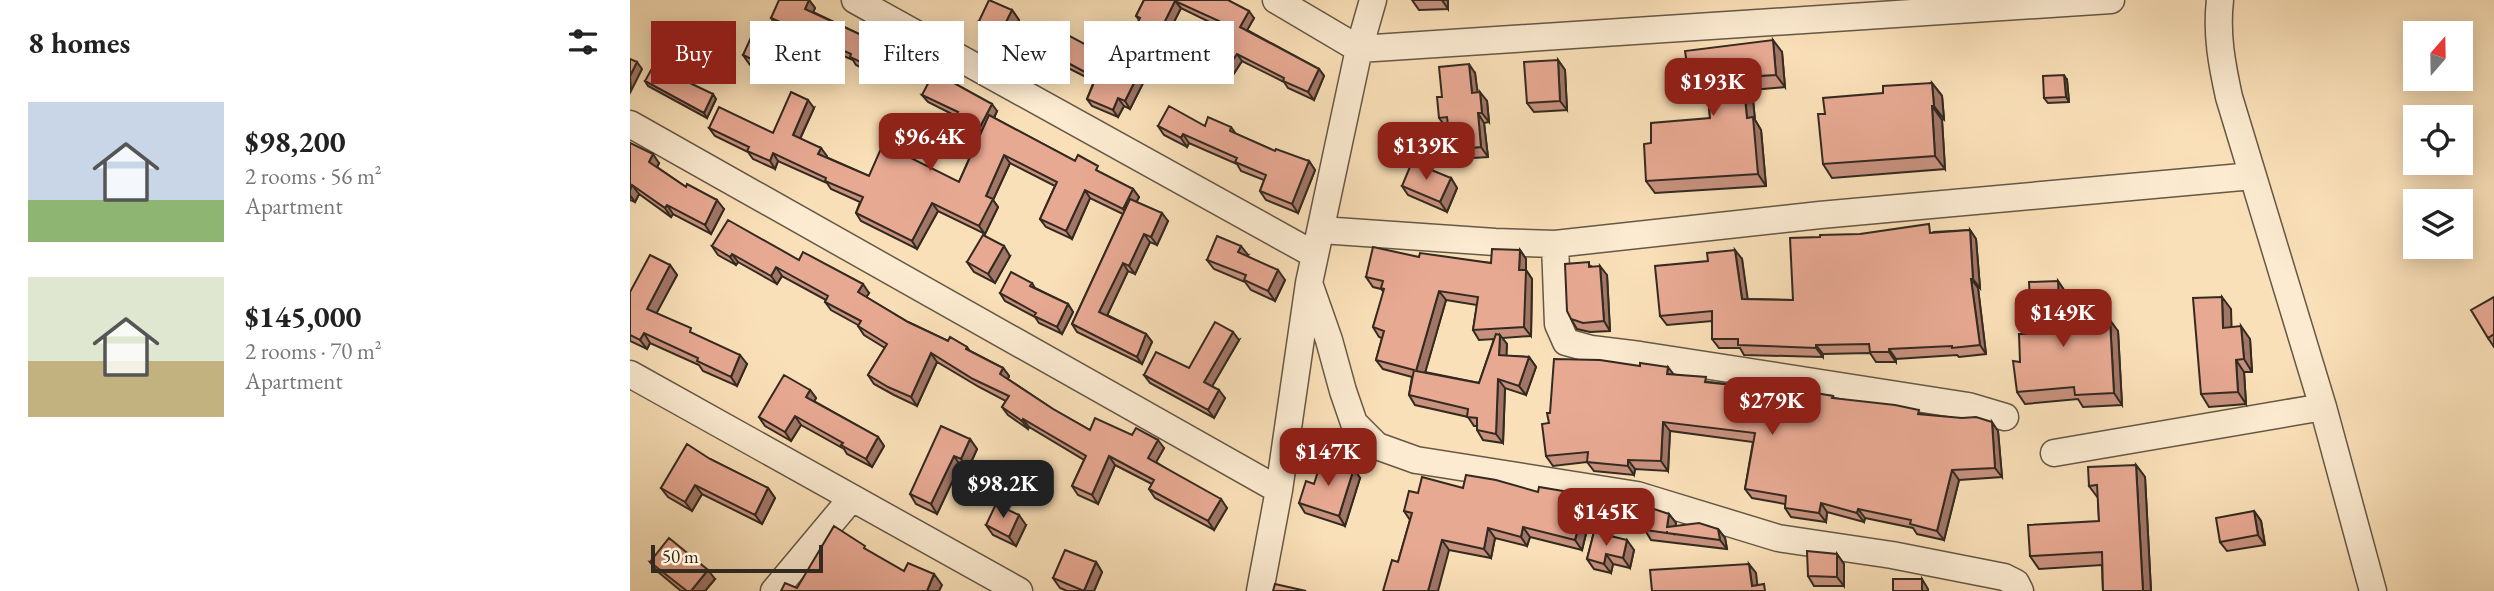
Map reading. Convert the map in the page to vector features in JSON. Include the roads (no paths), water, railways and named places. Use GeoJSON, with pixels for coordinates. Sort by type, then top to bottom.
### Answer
{"type":"FeatureCollection","features":[{"type":"Feature","properties":{"kind":"street"},"geometry":{"type":"LineString","coordinates":[[855,0],[1318,242],[1555,244],[1820,215],[2253,176]]}},
{"type":"Feature","properties":{"kind":"street"},"geometry":{"type":"LineString","coordinates":[[1276,0],[1359,49],[2111,0]]}},
{"type":"Feature","properties":{"kind":"street"},"geometry":{"type":"LineString","coordinates":[[1260,591],[1279,490],[1309,283],[1359,49],[1373,0]]}},
{"type":"Feature","properties":{"kind":"street"},"geometry":{"type":"LineString","coordinates":[[2220,0],[2220,56],[2229,97],[2323,407],[2372,591]]}},
{"type":"Feature","properties":{"kind":"street"},"geometry":{"type":"LineString","coordinates":[[630,124],[1279,490]]}},
{"type":"Feature","properties":{"kind":"street"},"geometry":{"type":"LineString","coordinates":[[1555,244],[1558,324],[1566,342],[1591,349],[1968,406],[2005,417]]}},
{"type":"Feature","properties":{"kind":"street"},"geometry":{"type":"LineString","coordinates":[[1309,283],[1354,423],[1377,446],[1416,460],[1637,495],[1779,538],[1892,555],[2004,577],[2015,583],[2020,591]]}},
{"type":"Feature","properties":{"kind":"street"},"geometry":{"type":"LineString","coordinates":[[630,374],[1019,591]]}},
{"type":"Feature","properties":{"kind":"street"},"geometry":{"type":"LineString","coordinates":[[2054,453],[2323,407]]}},
{"type":"Feature","properties":{"kind":"street"},"geometry":{"type":"LineString","coordinates":[[774,591],[851,499]]}}]}
